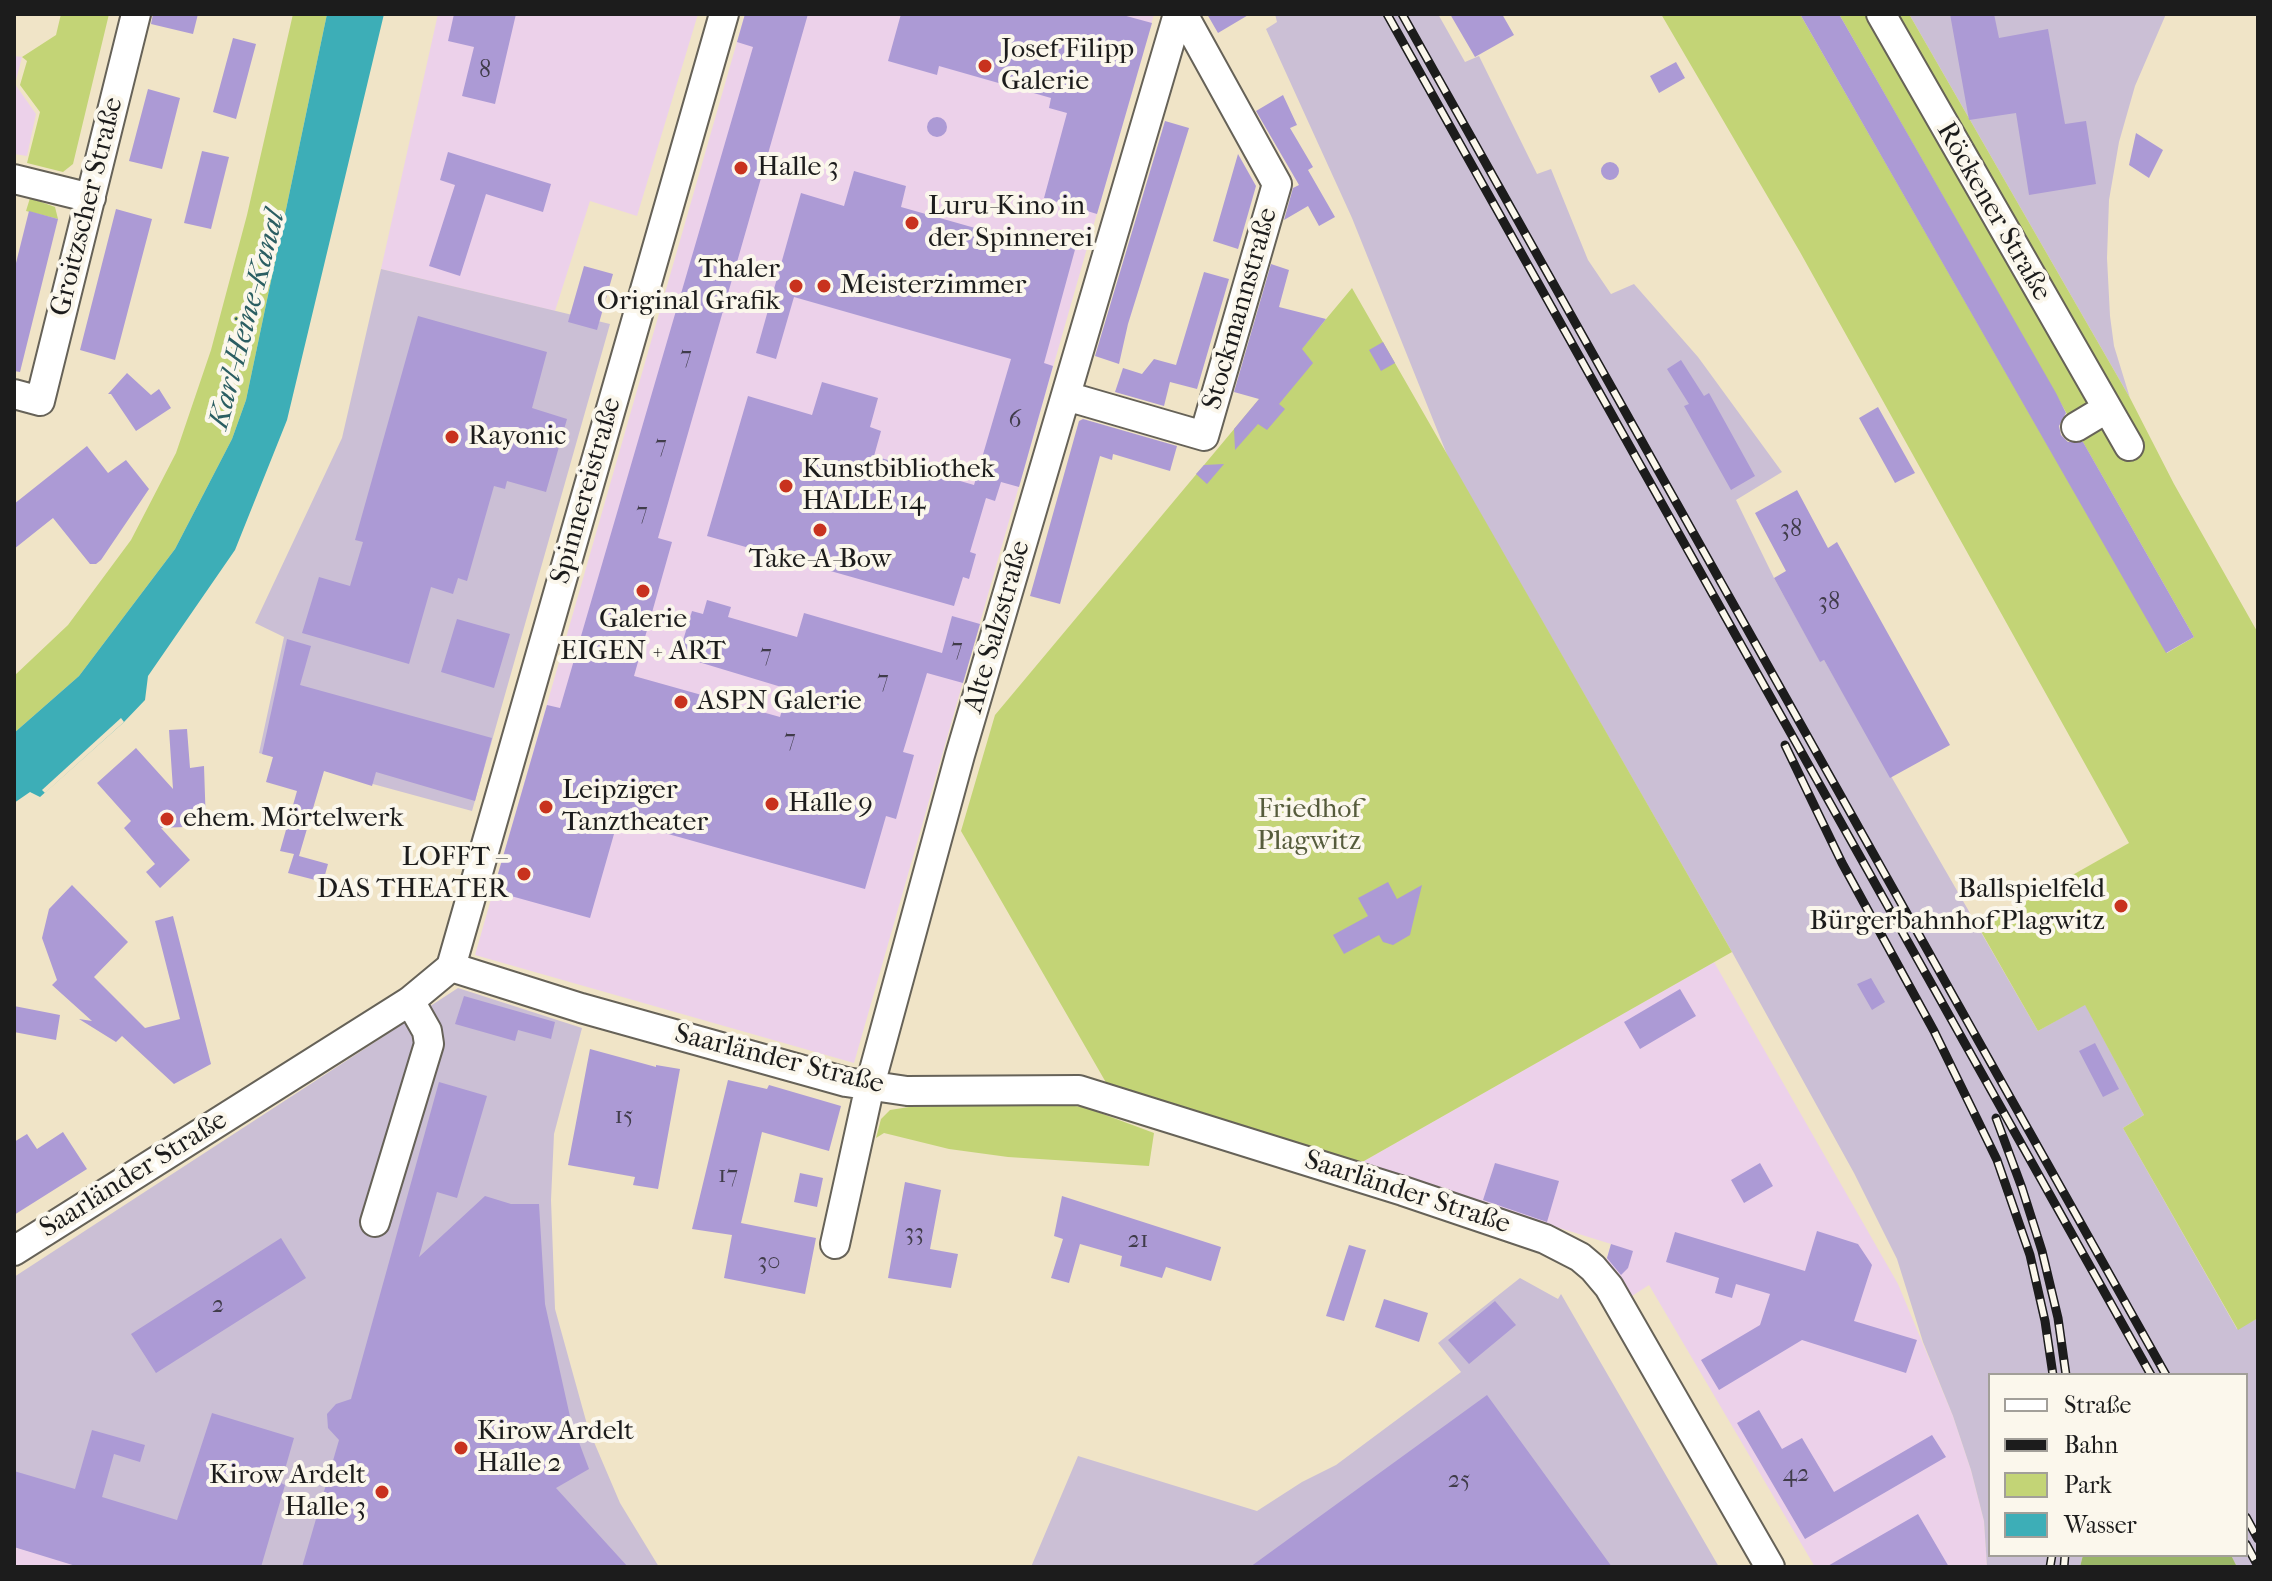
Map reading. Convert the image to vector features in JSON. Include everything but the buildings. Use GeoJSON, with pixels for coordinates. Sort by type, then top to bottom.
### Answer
{"type":"FeatureCollection","features":[{"type":"Feature","properties":{"kind":"street","name":"Groitzscher Straße"},"geometry":{"type":"LineString","coordinates":[[27,397],[91,198],[136,14]]}},
{"type":"Feature","properties":{"kind":"street","name":"Spinnereistraße"},"geometry":{"type":"LineString","coordinates":[[451,967],[724,14]]}},
{"type":"Feature","properties":{"kind":"street","name":"Stockmannstraße"},"geometry":{"type":"LineString","coordinates":[[1066,396],[1204,436],[1277,184],[1180,14]]}},
{"type":"Feature","properties":{"kind":"street","name":"Alte Salzstraße"},"geometry":{"type":"LineString","coordinates":[[835,1244],[870,1085],[960,755],[1180,14]]}},
{"type":"Feature","properties":{"kind":"street","name":"Röckener Straße"},"geometry":{"type":"LineString","coordinates":[[1881,14],[2129,446]]}},
{"type":"Feature","properties":{"kind":"street"},"geometry":{"type":"LineString","coordinates":[[14,179],[91,198]]}},
{"type":"Feature","properties":{"kind":"street"},"geometry":{"type":"LineString","coordinates":[[2076,427],[2106,409]]}},
{"type":"Feature","properties":{"kind":"street","name":"Saarländer Straße"},"geometry":{"type":"LineString","coordinates":[[14,1251],[410,1001],[451,967],[609,1016],[846,1082],[907,1091],[1079,1090],[1517,1228],[1567,1249],[1593,1268],[1609,1287],[1770,1567]]}},
{"type":"Feature","properties":{"kind":"street"},"geometry":{"type":"LineString","coordinates":[[375,1222],[429,1044],[427,1031],[410,1001]]}},
{"type":"Feature","properties":{"kind":"shaded area"},"geometry":{"type":"Polygon","coordinates":[[[438,14],[698,14],[637,216],[590,201],[555,311],[381,269],[438,14]]]}},
{"type":"Feature","properties":{"kind":"shaded area"},"geometry":{"type":"Polygon","coordinates":[[[745,14],[1154,14],[854,1063],[475,955],[745,14]]]}},
{"type":"Feature","properties":{"kind":"shaded area"},"geometry":{"type":"Polygon","coordinates":[[[1275,14],[1438,14],[1465,62],[1479,56],[1537,174],[1551,169],[1588,260],[1611,294],[1634,284],[1698,357],[1782,472],[1736,500],[1820,661],[1824,660],[2038,1031],[2085,1004],[2144,1115],[2123,1128],[2237,1329],[2258,1318],[2258,1567],[2237,1567],[2232,1557],[2248,1557],[2248,1373],[1988,1373],[1988,1557],[2082,1557],[2080,1567],[1987,1567],[1984,1521],[1971,1470],[1923,1342],[1897,1259],[1854,1173],[1732,952],[1448,457],[1352,218],[1266,29],[1277,22],[1275,14]]]}},
{"type":"Feature","properties":{"kind":"shaded area"},"geometry":{"type":"Polygon","coordinates":[[[1909,14],[2166,14],[2135,86],[2119,142],[2109,200],[2107,258],[2110,316],[2114,346],[2130,398],[1909,14]]]}},
{"type":"Feature","properties":{"kind":"shaded area"},"geometry":{"type":"Polygon","coordinates":[[[14,56],[22,57],[15,84],[36,114],[27,156],[14,154],[14,56]]]}},
{"type":"Feature","properties":{"kind":"shaded area"},"geometry":{"type":"Polygon","coordinates":[[[381,269],[610,324],[472,811],[259,753],[284,637],[255,623],[342,438],[381,269]]]}},
{"type":"Feature","properties":{"kind":"shaded area"},"geometry":{"type":"Polygon","coordinates":[[[1714,962],[1898,1284],[1953,1416],[1971,1470],[1984,1521],[1987,1567],[1815,1567],[1649,1285],[1632,1296],[1606,1261],[1611,1244],[1357,1165],[1714,962]]]}},
{"type":"Feature","properties":{"kind":"shaded area"},"geometry":{"type":"Polygon","coordinates":[[[458,988],[582,1028],[554,1134],[551,1200],[555,1309],[588,1428],[620,1503],[659,1567],[87,1567],[14,1547],[14,1277],[458,988]]]}},
{"type":"Feature","properties":{"kind":"shaded area"},"geometry":{"type":"Polygon","coordinates":[[[1520,1278],[1558,1299],[1561,1294],[1719,1567],[1031,1567],[1078,1456],[1257,1511],[1302,1482],[1336,1465],[1461,1372],[1438,1343],[1520,1278]]]}},
{"type":"Feature","properties":{"kind":"shaded area"},"geometry":{"type":"Polygon","coordinates":[[[14,1547],[87,1567],[14,1567],[14,1547]]]}},
{"type":"Feature","properties":{"kind":"green space"},"geometry":{"type":"Polygon","coordinates":[[[61,14],[109,14],[73,164],[63,172],[27,163],[40,112],[20,85],[27,61],[22,57],[56,35],[61,14]]]}},
{"type":"Feature","properties":{"kind":"green space","name":"Karl-Heine-Kanal"},"geometry":{"type":"Polygon","coordinates":[[[293,14],[327,14],[246,400],[232,439],[175,549],[79,676],[14,733],[14,676],[68,625],[131,540],[176,453],[211,350],[247,215],[293,14]]]}},
{"type":"Feature","properties":{"kind":"green space"},"geometry":{"type":"Polygon","coordinates":[[[1661,14],[1800,14],[2167,653],[2194,637],[1839,14],[1909,14],[2130,398],[2174,484],[2258,633],[2258,1318],[2238,1330],[2123,1128],[2144,1115],[2085,1005],[2038,1031],[1979,928],[2129,843],[1800,252],[1661,14]]]}},
{"type":"Feature","properties":{"kind":"green space"},"geometry":{"type":"Polygon","coordinates":[[[30,198],[55,207],[58,219],[26,211],[30,198]]]}},
{"type":"Feature","properties":{"kind":"green space","name":"Friedhof Plagwitz"},"geometry":{"type":"Polygon","coordinates":[[[1352,288],[1732,952],[1357,1165],[1108,1086],[961,831],[995,715],[1352,288]]]}},
{"type":"Feature","properties":{"kind":"green space"},"geometry":{"type":"Polygon","coordinates":[[[1035,1102],[1084,1107],[1154,1133],[1149,1166],[1008,1157],[949,1149],[884,1133],[876,1138],[881,1119],[890,1110],[1035,1102]]]}},
{"type":"Feature","properties":{"kind":"green space"},"geometry":{"type":"Polygon","coordinates":[[[2082,1557],[2232,1557],[2237,1567],[2080,1567],[2082,1557]]]}},
{"type":"Feature","properties":{"kind":"water"},"geometry":{"type":"Polygon","coordinates":[[[327,14],[384,14],[287,420],[235,550],[148,676],[145,700],[40,797],[30,792],[14,803],[14,733],[79,676],[175,549],[232,439],[246,400],[327,14]]]}},
{"type":"Feature","properties":{"kind":"pier"},"geometry":{"type":"Polygon","coordinates":[[[121,718],[124,722],[45,793],[42,790],[121,718]]]}},
{"type":"Feature","properties":{"kind":"railway"},"geometry":{"type":"LineString","coordinates":[[1387,14],[2150,1373]]}},
{"type":"Feature","properties":{"kind":"railway"},"geometry":{"type":"LineString","coordinates":[[1402,14],[2165,1373]]}},
{"type":"Feature","properties":{"kind":"railway"},"geometry":{"type":"LineString","coordinates":[[1785,745],[1842,863],[1934,1031],[1997,1160],[2030,1255],[2053,1373]]}},
{"type":"Feature","properties":{"kind":"railway"},"geometry":{"type":"LineString","coordinates":[[1996,1118],[2042,1251],[2058,1318],[2066,1373]]}},
{"type":"Feature","properties":{"kind":"railway"},"geometry":{"type":"LineString","coordinates":[[2248,1521],[2258,1539]]}},
{"type":"Feature","properties":{"kind":"railway"},"geometry":{"type":"LineString","coordinates":[[2248,1548],[2258,1566]]}},
{"type":"Feature","properties":{"kind":"railway"},"geometry":{"type":"LineString","coordinates":[[2050,1567],[2052,1557]]}},
{"type":"Feature","properties":{"kind":"railway"},"geometry":{"type":"LineString","coordinates":[[2064,1567],[2065,1557]]}},
{"type":"Feature","properties":{"kind":"place","name":"Josef Filipp Galerie"},"geometry":{"type":"Point","coordinates":[985,66]}},
{"type":"Feature","properties":{"kind":"place","name":"Halle 3"},"geometry":{"type":"Point","coordinates":[741,168]}},
{"type":"Feature","properties":{"kind":"place","name":"Luru-Kino in der Spinnerei"},"geometry":{"type":"Point","coordinates":[912,223]}},
{"type":"Feature","properties":{"kind":"place","name":"Thaler Original Grafik"},"geometry":{"type":"Point","coordinates":[796,286]}},
{"type":"Feature","properties":{"kind":"place","name":"Meisterzimmer"},"geometry":{"type":"Point","coordinates":[824,286]}},
{"type":"Feature","properties":{"kind":"place","name":"Rayonic"},"geometry":{"type":"Point","coordinates":[452,437]}},
{"type":"Feature","properties":{"kind":"place","name":"Kunstbibliothek HALLE 14"},"geometry":{"type":"Point","coordinates":[786,486]}},
{"type":"Feature","properties":{"kind":"place","name":"Take-A-Bow"},"geometry":{"type":"Point","coordinates":[820,530]}},
{"type":"Feature","properties":{"kind":"place","name":"Galerie EIGEN + ART"},"geometry":{"type":"Point","coordinates":[643,591]}},
{"type":"Feature","properties":{"kind":"place","name":"ASPN Galerie"},"geometry":{"type":"Point","coordinates":[681,702]}},
{"type":"Feature","properties":{"kind":"place","name":"Halle 9"},"geometry":{"type":"Point","coordinates":[772,804]}},
{"type":"Feature","properties":{"kind":"place","name":"Leipziger Tanztheater"},"geometry":{"type":"Point","coordinates":[546,807]}},
{"type":"Feature","properties":{"kind":"place","name":"ehem. Mörtelwerk"},"geometry":{"type":"Point","coordinates":[167,819]}},
{"type":"Feature","properties":{"kind":"place","name":"LOFFT – DAS THEATER"},"geometry":{"type":"Point","coordinates":[524,874]}},
{"type":"Feature","properties":{"kind":"place","name":"Ballspielfeld Bürgerbahnhof Plagwitz"},"geometry":{"type":"Point","coordinates":[2121,906]}},
{"type":"Feature","properties":{"kind":"place","name":"Kirow Ardelt Halle 2"},"geometry":{"type":"Point","coordinates":[461,1448]}},
{"type":"Feature","properties":{"kind":"place","name":"Kirow Ardelt Halle 3"},"geometry":{"type":"Point","coordinates":[382,1492]}}]}
